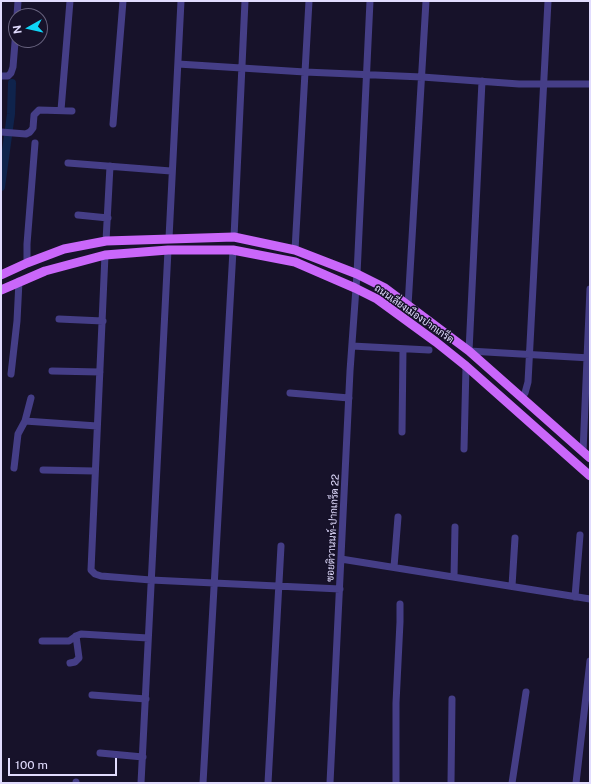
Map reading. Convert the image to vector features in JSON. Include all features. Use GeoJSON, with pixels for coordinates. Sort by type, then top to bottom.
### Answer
{"type":"FeatureCollection","features":[{"type":"Feature","properties":{"kind":"main road","name":"ถนนเลี่ยงเมืองปากเกร็ด"},"geometry":{"type":"LineString","coordinates":[[1,275],[64,250],[106,241],[234,237],[295,250],[357,274],[385,288],[469,351],[587,455]]}},
{"type":"Feature","properties":{"kind":"main road","name":"ถนนเลี่ยงเมืองปากเกร็ด"},"geometry":{"type":"LineString","coordinates":[[1,290],[45,271],[105,255],[168,250],[233,250],[295,262],[377,299],[466,366],[590,476]]}},
{"type":"Feature","properties":{"kind":"street"},"geometry":{"type":"LineString","coordinates":[[60,110],[70,1]]}},
{"type":"Feature","properties":{"kind":"street"},"geometry":{"type":"LineString","coordinates":[[113,124],[123,1]]}},
{"type":"Feature","properties":{"kind":"street"},"geometry":{"type":"LineString","coordinates":[[169,238],[171,171],[181,1]]}},
{"type":"Feature","properties":{"kind":"street"},"geometry":{"type":"LineString","coordinates":[[234,237],[245,1]]}},
{"type":"Feature","properties":{"kind":"street"},"geometry":{"type":"LineString","coordinates":[[295,250],[309,1]]}},
{"type":"Feature","properties":{"kind":"street","name":"ซอยติวานนท์-ปากเกร็ด 22"},"geometry":{"type":"LineString","coordinates":[[330,783],[370,1]]}},
{"type":"Feature","properties":{"kind":"street"},"geometry":{"type":"LineString","coordinates":[[408,306],[426,1]]}},
{"type":"Feature","properties":{"kind":"street"},"geometry":{"type":"LineString","coordinates":[[522,397],[525,393],[528,382],[548,1]]}},
{"type":"Feature","properties":{"kind":"street"},"geometry":{"type":"LineString","coordinates":[[1,76],[8,76],[11,73],[15,48]]}},
{"type":"Feature","properties":{"kind":"street"},"geometry":{"type":"LineString","coordinates":[[178,64],[544,85],[590,84]]}},
{"type":"Feature","properties":{"kind":"street"},"geometry":{"type":"LineString","coordinates":[[482,81],[469,351],[588,358]]}},
{"type":"Feature","properties":{"kind":"street"},"geometry":{"type":"LineString","coordinates":[[1,132],[26,134],[30,132],[33,128],[34,115],[43,109],[72,111]]}},
{"type":"Feature","properties":{"kind":"street"},"geometry":{"type":"LineString","coordinates":[[28,263],[27,244],[35,143]]}},
{"type":"Feature","properties":{"kind":"street"},"geometry":{"type":"LineString","coordinates":[[68,163],[171,171]]}},
{"type":"Feature","properties":{"kind":"street"},"geometry":{"type":"LineString","coordinates":[[106,241],[110,166]]}},
{"type":"Feature","properties":{"kind":"street"},"geometry":{"type":"LineString","coordinates":[[78,215],[108,218]]}},
{"type":"Feature","properties":{"kind":"street"},"geometry":{"type":"LineString","coordinates":[[141,783],[168,250]]}},
{"type":"Feature","properties":{"kind":"street"},"geometry":{"type":"LineString","coordinates":[[203,783],[233,250]]}},
{"type":"Feature","properties":{"kind":"street"},"geometry":{"type":"LineString","coordinates":[[105,255],[91,570],[95,574],[101,576],[151,580],[340,589]]}},
{"type":"Feature","properties":{"kind":"street"},"geometry":{"type":"LineString","coordinates":[[11,374],[17,321],[19,281]]}},
{"type":"Feature","properties":{"kind":"street"},"geometry":{"type":"LineString","coordinates":[[587,455],[590,289]]}},
{"type":"Feature","properties":{"kind":"street"},"geometry":{"type":"LineString","coordinates":[[59,319],[103,321]]}},
{"type":"Feature","properties":{"kind":"street"},"geometry":{"type":"LineString","coordinates":[[352,346],[429,350]]}},
{"type":"Feature","properties":{"kind":"street"},"geometry":{"type":"LineString","coordinates":[[402,432],[403,348]]}},
{"type":"Feature","properties":{"kind":"street"},"geometry":{"type":"LineString","coordinates":[[464,449],[466,366]]}},
{"type":"Feature","properties":{"kind":"street"},"geometry":{"type":"LineString","coordinates":[[52,371],[100,372]]}},
{"type":"Feature","properties":{"kind":"street"},"geometry":{"type":"LineString","coordinates":[[290,393],[349,398]]}},
{"type":"Feature","properties":{"kind":"street"},"geometry":{"type":"LineString","coordinates":[[14,468],[18,434],[26,421],[31,398]]}},
{"type":"Feature","properties":{"kind":"street"},"geometry":{"type":"LineString","coordinates":[[26,421],[97,426]]}},
{"type":"Feature","properties":{"kind":"street"},"geometry":{"type":"LineString","coordinates":[[43,470],[95,471]]}},
{"type":"Feature","properties":{"kind":"street"},"geometry":{"type":"LineString","coordinates":[[394,567],[398,517]]}},
{"type":"Feature","properties":{"kind":"street"},"geometry":{"type":"LineString","coordinates":[[454,577],[455,528]]}},
{"type":"Feature","properties":{"kind":"street"},"geometry":{"type":"LineString","coordinates":[[575,596],[580,535]]}},
{"type":"Feature","properties":{"kind":"street"},"geometry":{"type":"LineString","coordinates":[[512,586],[515,538]]}},
{"type":"Feature","properties":{"kind":"street"},"geometry":{"type":"LineString","coordinates":[[268,783],[281,546]]}},
{"type":"Feature","properties":{"kind":"street"},"geometry":{"type":"LineString","coordinates":[[341,559],[590,599]]}},
{"type":"Feature","properties":{"kind":"street"},"geometry":{"type":"LineString","coordinates":[[396,783],[396,703],[400,604]]}},
{"type":"Feature","properties":{"kind":"street"},"geometry":{"type":"LineString","coordinates":[[42,641],[69,641],[81,634],[148,638]]}},
{"type":"Feature","properties":{"kind":"street"},"geometry":{"type":"LineString","coordinates":[[70,663],[75,662],[79,658],[76,636]]}},
{"type":"Feature","properties":{"kind":"street"},"geometry":{"type":"LineString","coordinates":[[576,783],[590,661]]}},
{"type":"Feature","properties":{"kind":"street"},"geometry":{"type":"LineString","coordinates":[[512,783],[526,692]]}},
{"type":"Feature","properties":{"kind":"street"},"geometry":{"type":"LineString","coordinates":[[92,696],[146,698]]}},
{"type":"Feature","properties":{"kind":"street"},"geometry":{"type":"LineString","coordinates":[[451,783],[452,699]]}},
{"type":"Feature","properties":{"kind":"street"},"geometry":{"type":"LineString","coordinates":[[100,753],[143,757]]}},
{"type":"Feature","properties":{"kind":"waterway"},"geometry":{"type":"LineString","coordinates":[[1,187],[11,114],[12,83]]}}]}
